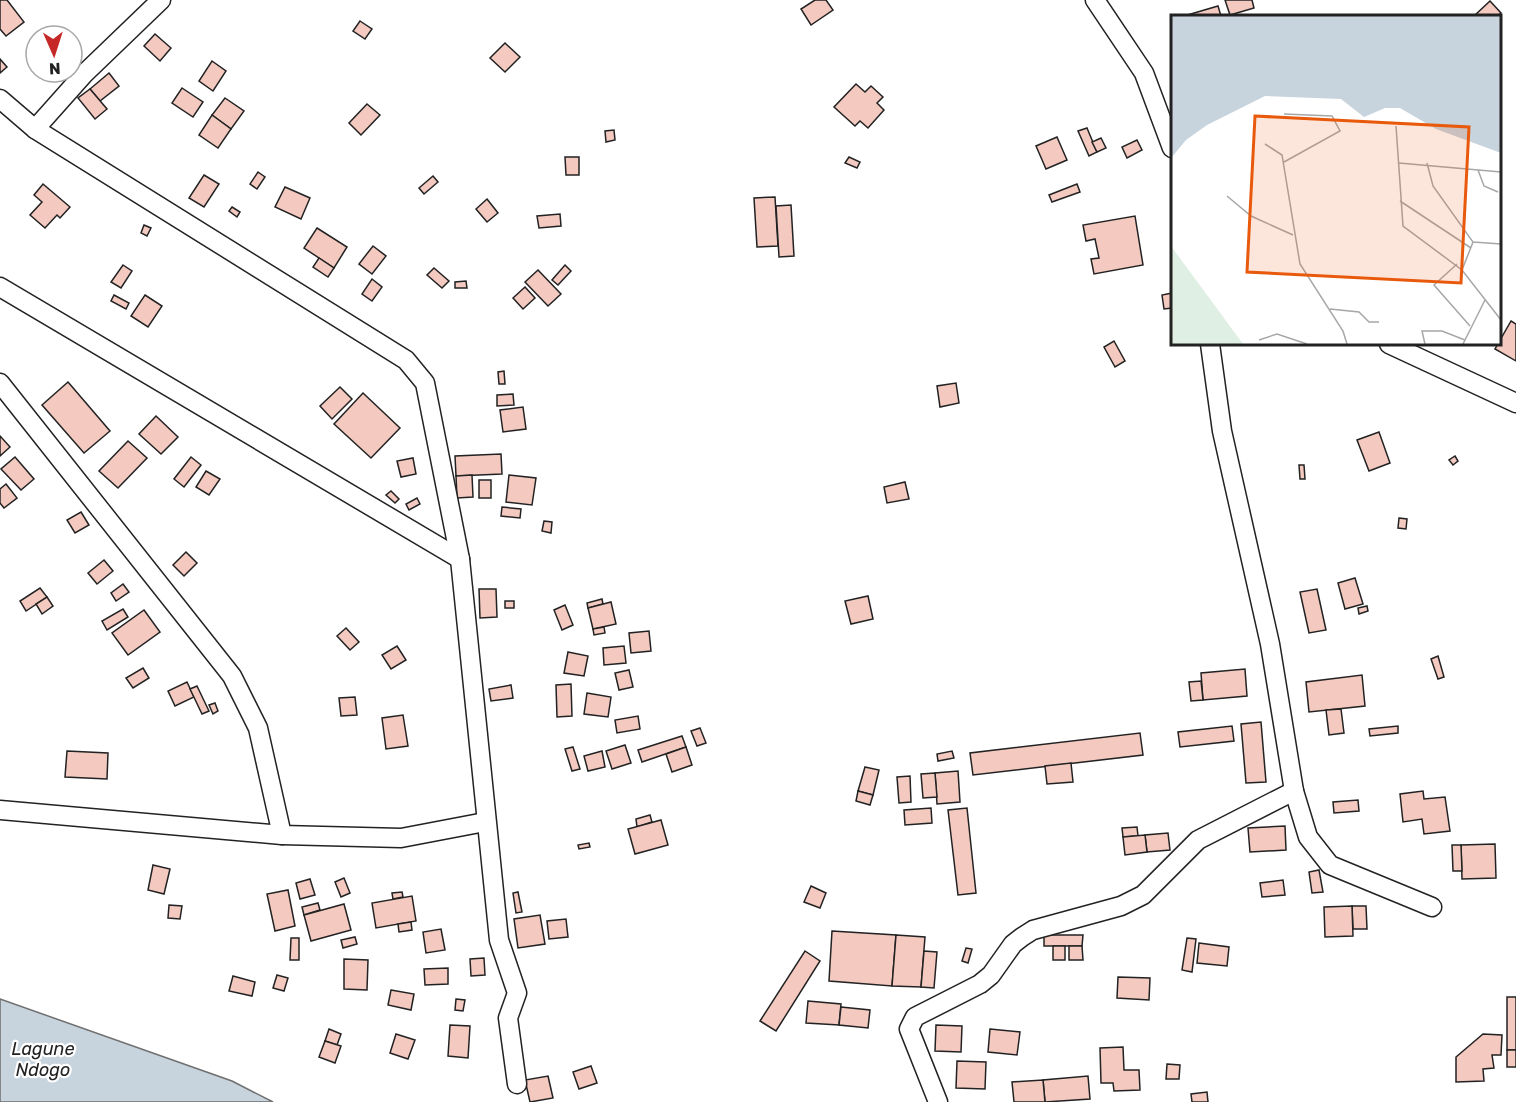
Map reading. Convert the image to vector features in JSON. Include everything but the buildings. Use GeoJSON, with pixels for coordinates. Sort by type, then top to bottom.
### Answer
{"type":"FeatureCollection","features":[{"type":"Feature","properties":{"kind":"street"},"geometry":{"type":"LineString","coordinates":[[35,129],[84,74],[161,0]]}},
{"type":"Feature","properties":{"kind":"street"},"geometry":{"type":"LineString","coordinates":[[1095,0],[1144,73],[1171,143]]}},
{"type":"Feature","properties":{"kind":"street"},"geometry":{"type":"LineString","coordinates":[[0,99],[35,129],[406,360],[425,383],[460,559],[485,822],[499,940],[517,993],[508,1018],[517,1084]]}},
{"type":"Feature","properties":{"kind":"street"},"geometry":{"type":"LineString","coordinates":[[0,287],[460,559]]}},
{"type":"Feature","properties":{"kind":"street"},"geometry":{"type":"LineString","coordinates":[[1210,345],[1222,431],[1270,644],[1294,791],[1308,837],[1330,864],[1432,908]]}},
{"type":"Feature","properties":{"kind":"street"},"geometry":{"type":"LineString","coordinates":[[1391,345],[1516,403]]}},
{"type":"Feature","properties":{"kind":"street"},"geometry":{"type":"LineString","coordinates":[[0,383],[232,676],[258,728],[282,835]]}},
{"type":"Feature","properties":{"kind":"street"},"geometry":{"type":"LineString","coordinates":[[939,1102],[909,1029],[915,1017],[980,984],[991,975],[1013,944],[1033,930],[1121,906],[1143,896],[1198,840],[1294,791]]}},
{"type":"Feature","properties":{"kind":"street"},"geometry":{"type":"LineString","coordinates":[[0,810],[282,835],[401,838],[485,822]]}},
{"type":"Feature","properties":{"kind":"water","name":"Lagune Ndogo"},"geometry":{"type":"Polygon","coordinates":[[[0,999],[232,1081],[273,1102],[0,1102],[0,999]]]}}]}
